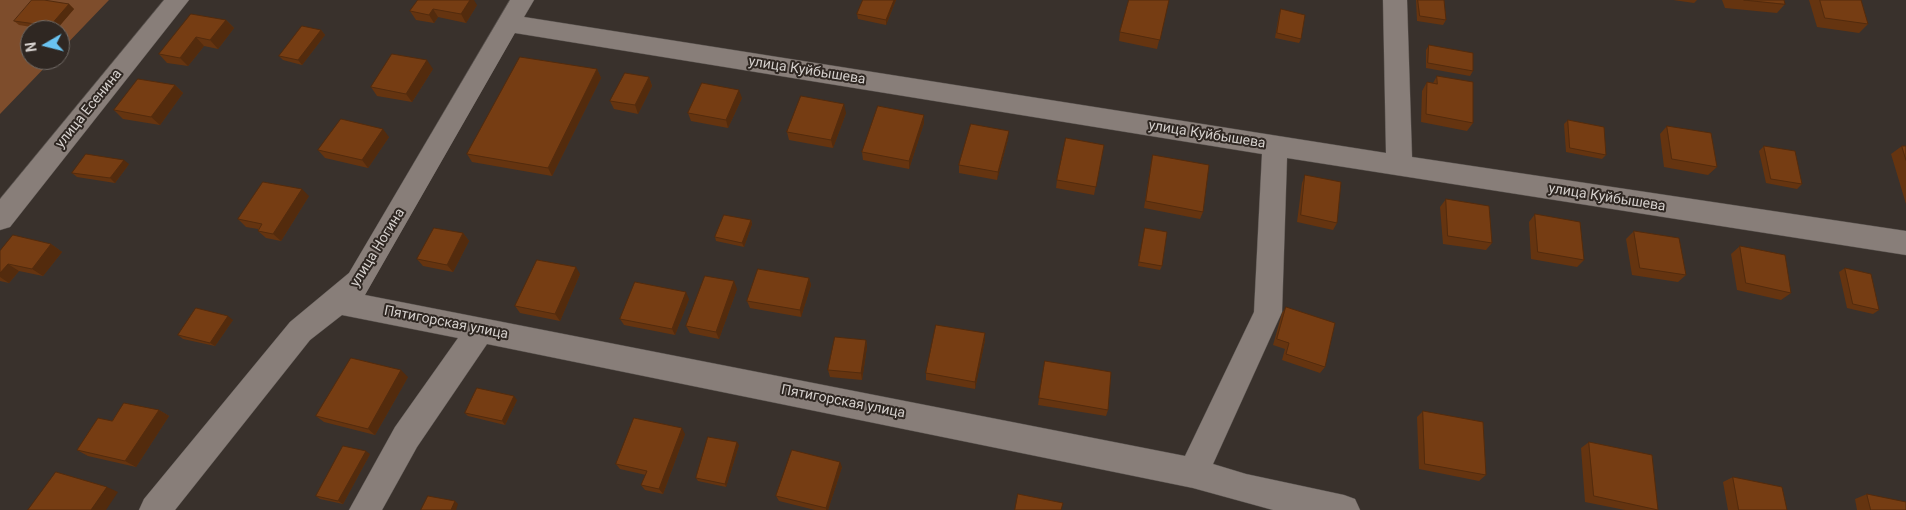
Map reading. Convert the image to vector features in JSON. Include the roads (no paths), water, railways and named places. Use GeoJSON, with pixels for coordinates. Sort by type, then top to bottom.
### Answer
{"type":"FeatureCollection","features":[{"type":"Feature","properties":{"kind":"street","name":"улица Есенина"},"geometry":{"type":"LineString","coordinates":[[0,219],[177,0]]}},
{"type":"Feature","properties":{"kind":"street"},"geometry":{"type":"LineString","coordinates":[[1395,0],[1399,166]]}},
{"type":"Feature","properties":{"kind":"street","name":"улица Куйбышева"},"geometry":{"type":"LineString","coordinates":[[515,12],[1275,146],[1906,243]]}},
{"type":"Feature","properties":{"kind":"street","name":"улица Ногина"},"geometry":{"type":"LineString","coordinates":[[155,510],[300,331],[318,315],[340,302],[359,282],[515,12]]}},
{"type":"Feature","properties":{"kind":"street"},"geometry":{"type":"LineString","coordinates":[[1193,473],[1268,312],[1275,146]]}},
{"type":"Feature","properties":{"kind":"street","name":"Пятигорская улица"},"geometry":{"type":"LineString","coordinates":[[340,302],[1193,473],[1246,489],[1344,510]]}},
{"type":"Feature","properties":{"kind":"street"},"geometry":{"type":"LineString","coordinates":[[365,510],[406,437],[481,330]]}}]}
